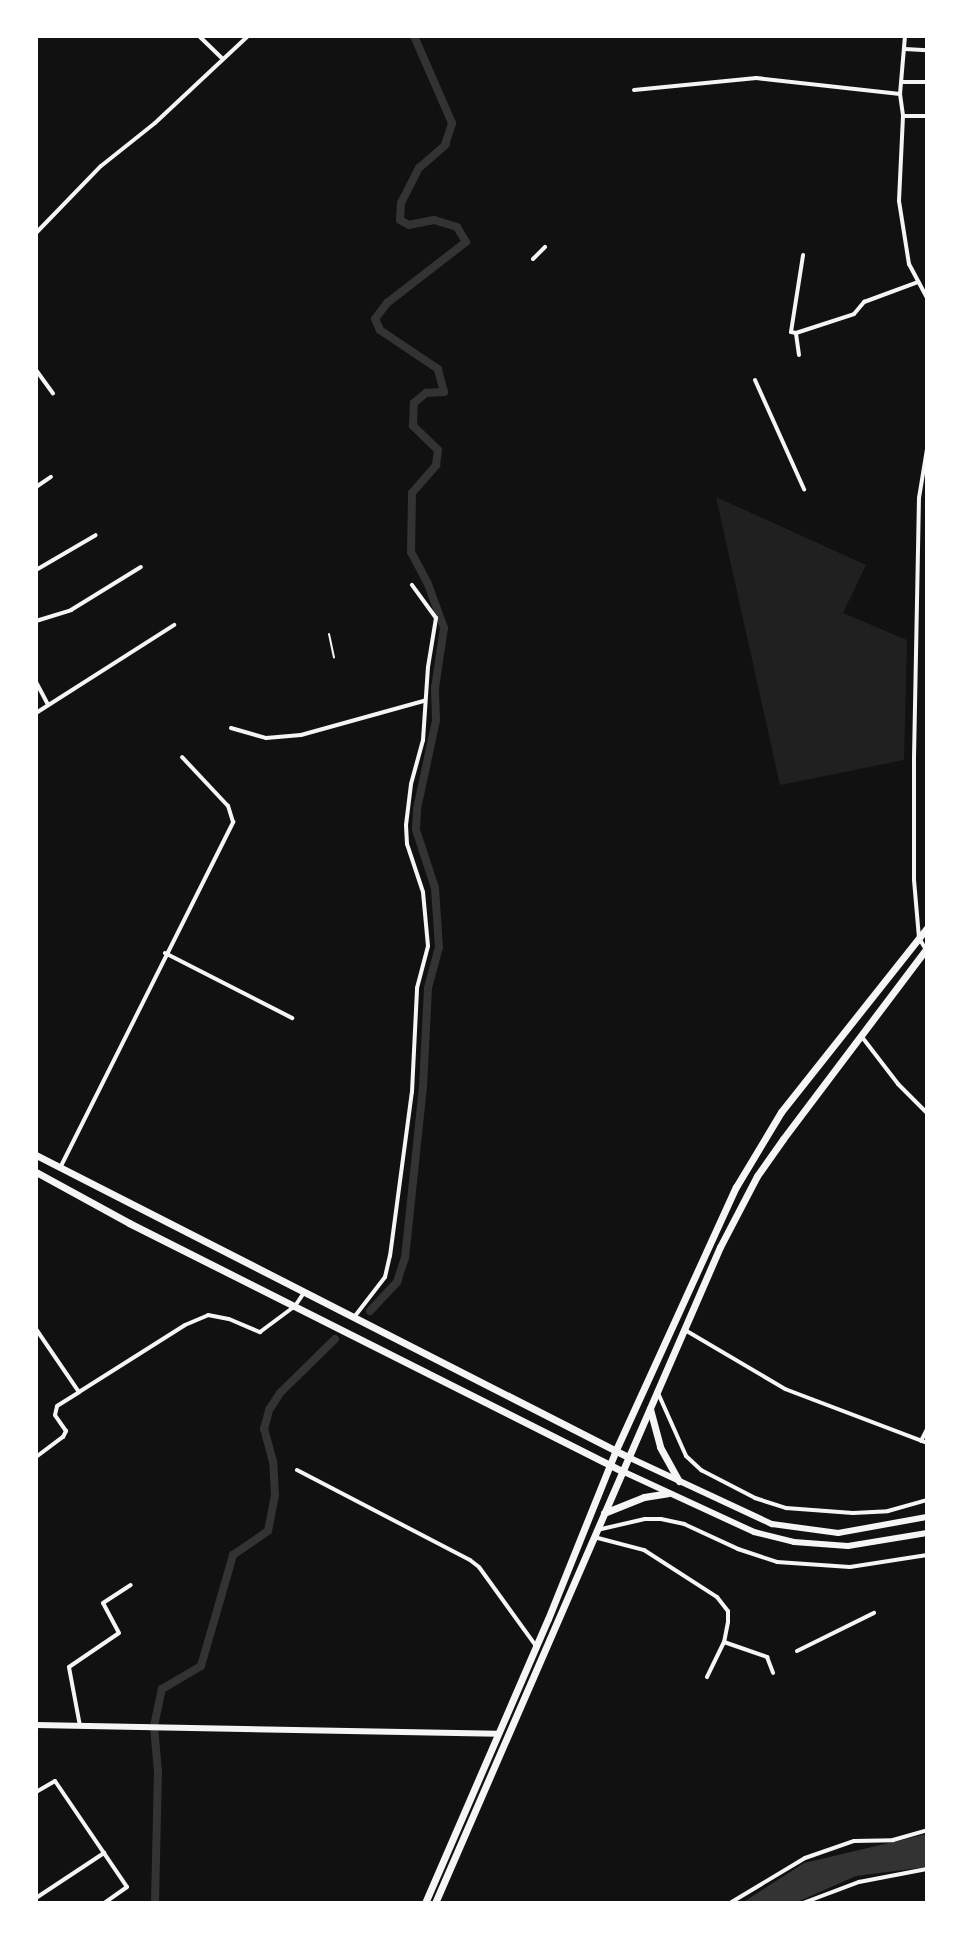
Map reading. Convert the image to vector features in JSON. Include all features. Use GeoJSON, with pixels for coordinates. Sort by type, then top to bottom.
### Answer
{"type":"FeatureCollection","features":[{"type":"Feature","properties":{"kind":"main road"},"geometry":{"type":"LineString","coordinates":[[425,1903],[536,1646],[615,1452],[718,1222],[758,1145],[927,928]]}},
{"type":"Feature","properties":{"kind":"main road"},"geometry":{"type":"LineString","coordinates":[[435,1903],[720,1247],[757,1176],[926,949]]}},
{"type":"Feature","properties":{"kind":"main road"},"geometry":{"type":"LineString","coordinates":[[36,1155],[615,1452],[772,1524],[838,1533],[927,1517]]}},
{"type":"Feature","properties":{"kind":"main road"},"geometry":{"type":"LineString","coordinates":[[40,1174],[609,1468],[622,1471],[754,1532],[794,1542],[848,1546],[927,1533]]}},
{"type":"Feature","properties":{"kind":"main road"},"geometry":{"type":"LineString","coordinates":[[650,1409],[660,1447],[679,1481]]}},
{"type":"Feature","properties":{"kind":"main road"},"geometry":{"type":"LineString","coordinates":[[604,1513],[644,1497],[668,1493]]}},
{"type":"Feature","properties":{"kind":"main road"},"geometry":{"type":"LineString","coordinates":[[36,1725],[154,1730],[497,1734]]}},
{"type":"Feature","properties":{"kind":"street"},"geometry":{"type":"LineString","coordinates":[[199,36],[222,58]]}},
{"type":"Feature","properties":{"kind":"street"},"geometry":{"type":"LineString","coordinates":[[36,233],[101,166],[155,123],[248,36]]}},
{"type":"Feature","properties":{"kind":"street"},"geometry":{"type":"LineString","coordinates":[[905,36],[900,94],[903,116],[899,201],[909,264],[927,298]]}},
{"type":"Feature","properties":{"kind":"street"},"geometry":{"type":"LineString","coordinates":[[905,49],[927,50]]}},
{"type":"Feature","properties":{"kind":"street"},"geometry":{"type":"LineString","coordinates":[[634,90],[756,78],[900,94]]}},
{"type":"Feature","properties":{"kind":"street"},"geometry":{"type":"LineString","coordinates":[[903,82],[927,82]]}},
{"type":"Feature","properties":{"kind":"street"},"geometry":{"type":"LineString","coordinates":[[903,116],[927,116]]}},
{"type":"Feature","properties":{"kind":"street"},"geometry":{"type":"LineString","coordinates":[[533,259],[545,247]]}},
{"type":"Feature","properties":{"kind":"street"},"geometry":{"type":"LineString","coordinates":[[803,255],[791,332],[854,314],[864,302],[918,282]]}},
{"type":"Feature","properties":{"kind":"street"},"geometry":{"type":"LineString","coordinates":[[796,333],[799,355]]}},
{"type":"Feature","properties":{"kind":"street"},"geometry":{"type":"LineString","coordinates":[[36,370],[53,393]]}},
{"type":"Feature","properties":{"kind":"street"},"geometry":{"type":"LineString","coordinates":[[755,380],[804,489]]}},
{"type":"Feature","properties":{"kind":"street"},"geometry":{"type":"LineString","coordinates":[[926,949],[919,938],[914,880],[915,577],[920,481],[927,449]]}},
{"type":"Feature","properties":{"kind":"street"},"geometry":{"type":"LineString","coordinates":[[36,487],[51,477]]}},
{"type":"Feature","properties":{"kind":"street"},"geometry":{"type":"LineString","coordinates":[[36,570],[96,535]]}},
{"type":"Feature","properties":{"kind":"street"},"geometry":{"type":"LineString","coordinates":[[36,621],[71,610],[141,567]]}},
{"type":"Feature","properties":{"kind":"street"},"geometry":{"type":"LineString","coordinates":[[353,1318],[385,1277],[412,1092],[417,988],[428,946],[423,892],[407,844],[406,825],[411,784],[421,753],[424,701],[436,618],[412,585]]}},
{"type":"Feature","properties":{"kind":"street"},"geometry":{"type":"LineString","coordinates":[[36,713],[174,625]]}},
{"type":"Feature","properties":{"kind":"street"},"geometry":{"type":"LineString","coordinates":[[36,682],[48,705]]}},
{"type":"Feature","properties":{"kind":"street"},"geometry":{"type":"LineString","coordinates":[[231,728],[266,738],[301,735],[424,701]]}},
{"type":"Feature","properties":{"kind":"street"},"geometry":{"type":"LineString","coordinates":[[60,1167],[234,818],[219,795],[182,757]]}},
{"type":"Feature","properties":{"kind":"street"},"geometry":{"type":"LineString","coordinates":[[165,953],[292,1018]]}},
{"type":"Feature","properties":{"kind":"street"},"geometry":{"type":"LineString","coordinates":[[860,1035],[898,1084],[927,1113]]}},
{"type":"Feature","properties":{"kind":"street"},"geometry":{"type":"LineString","coordinates":[[36,1183],[40,1174]]}},
{"type":"Feature","properties":{"kind":"street"},"geometry":{"type":"LineString","coordinates":[[36,1457],[63,1437],[66,1431],[55,1415],[57,1406],[139,1352],[208,1315],[229,1319],[260,1332],[295,1306],[303,1294]]}},
{"type":"Feature","properties":{"kind":"street"},"geometry":{"type":"LineString","coordinates":[[36,1329],[79,1392]]}},
{"type":"Feature","properties":{"kind":"street"},"geometry":{"type":"LineString","coordinates":[[685,1330],[785,1389],[924,1442],[927,1429]]}},
{"type":"Feature","properties":{"kind":"street"},"geometry":{"type":"LineString","coordinates":[[657,1392],[686,1456],[701,1470],[755,1498],[797,1509],[853,1513],[888,1511],[927,1500]]}},
{"type":"Feature","properties":{"kind":"street"},"geometry":{"type":"LineString","coordinates":[[297,1470],[470,1560],[479,1567],[536,1646]]}},
{"type":"Feature","properties":{"kind":"street"},"geometry":{"type":"LineString","coordinates":[[596,1534],[645,1519],[661,1519],[684,1524],[748,1553],[777,1562],[850,1567],[927,1555]]}},
{"type":"Feature","properties":{"kind":"street"},"geometry":{"type":"LineString","coordinates":[[596,1534],[644,1550],[717,1597],[728,1611],[724,1642],[707,1677]]}},
{"type":"Feature","properties":{"kind":"street"},"geometry":{"type":"LineString","coordinates":[[80,1726],[69,1667],[119,1633],[103,1603],[131,1585]]}},
{"type":"Feature","properties":{"kind":"street"},"geometry":{"type":"LineString","coordinates":[[797,1651],[874,1613]]}},
{"type":"Feature","properties":{"kind":"street"},"geometry":{"type":"LineString","coordinates":[[724,1642],[767,1657],[773,1673]]}},
{"type":"Feature","properties":{"kind":"street"},"geometry":{"type":"LineString","coordinates":[[36,1792],[55,1781],[127,1887],[104,1903]]}},
{"type":"Feature","properties":{"kind":"street"},"geometry":{"type":"LineString","coordinates":[[730,1903],[805,1858],[854,1841],[893,1840],[927,1830]]}},
{"type":"Feature","properties":{"kind":"street"},"geometry":{"type":"LineString","coordinates":[[36,1898],[104,1853]]}},
{"type":"Feature","properties":{"kind":"street"},"geometry":{"type":"LineString","coordinates":[[803,1903],[859,1882],[927,1869]]}},
{"type":"Feature","properties":{"kind":"lane"},"geometry":{"type":"LineString","coordinates":[[329,634],[334,657]]}},
{"type":"Feature","properties":{"kind":"shaded area"},"geometry":{"type":"Polygon","coordinates":[[[716,497],[866,565],[843,613],[907,640],[904,760],[780,785],[716,497]]]}},
{"type":"Feature","properties":{"kind":"shaded area"},"geometry":{"type":"Polygon","coordinates":[[[927,1834],[927,1867],[856,1876],[795,1903],[742,1903],[804,1863],[927,1834]]]}},
{"type":"Feature","properties":{"kind":"waterway"},"geometry":{"type":"LineString","coordinates":[[370,1311],[397,1282],[405,1258],[423,1087],[428,988],[439,947],[435,888],[416,830],[417,809],[436,720],[435,688],[444,628],[428,584],[411,552],[412,493],[436,465],[438,450],[413,426],[414,403],[426,393],[444,392],[438,369],[380,330],[375,319],[387,303],[466,242],[457,227],[434,220],[409,225],[400,220],[401,203],[419,168],[445,145],[452,123],[414,36]]}},
{"type":"Feature","properties":{"kind":"waterway"},"geometry":{"type":"LineString","coordinates":[[155,1903],[158,1772],[154,1726],[162,1689],[201,1666],[233,1555],[268,1531],[275,1496],[273,1462],[264,1429],[269,1410],[280,1393],[335,1339]]}}]}
